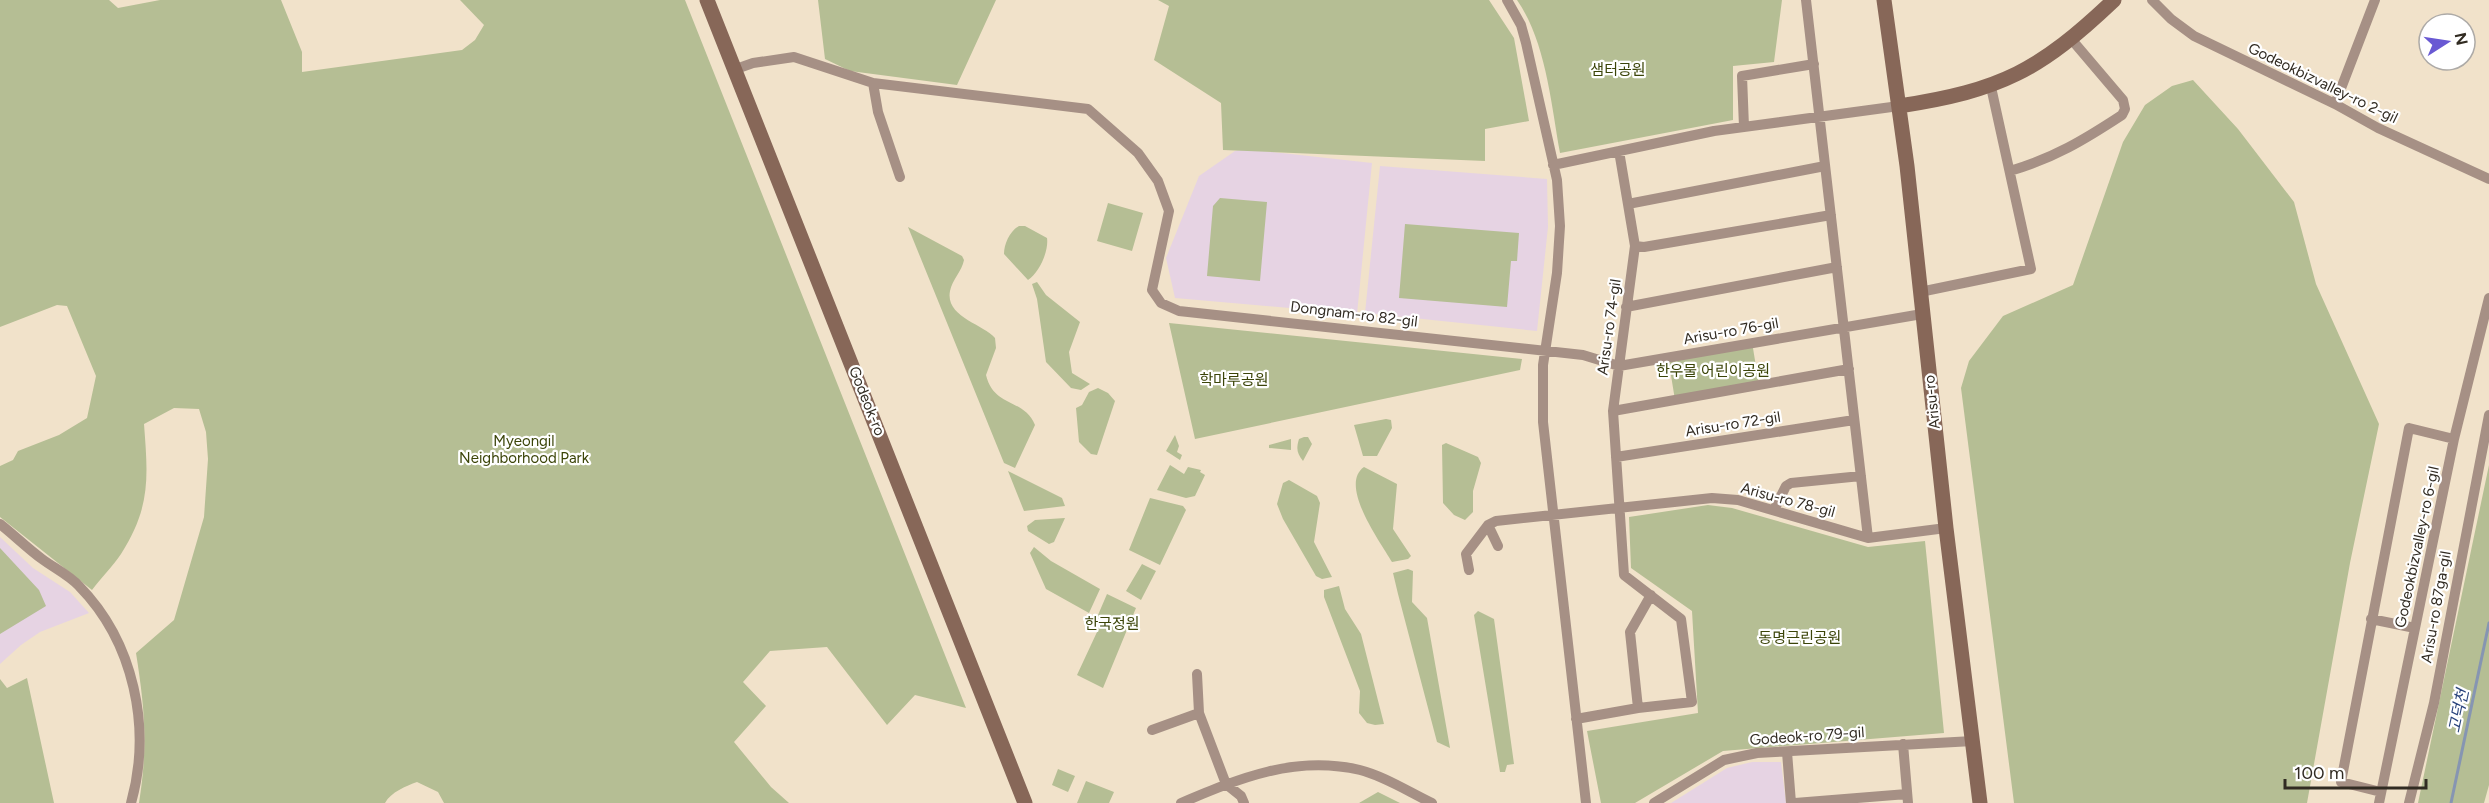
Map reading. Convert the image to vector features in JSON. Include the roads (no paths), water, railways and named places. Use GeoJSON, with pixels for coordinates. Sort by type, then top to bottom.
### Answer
{"type":"FeatureCollection","features":[{"type":"Feature","properties":{"kind":"main road","name":"Godeok-ro"},"geometry":{"type":"LineString","coordinates":[[707,0],[1025,803]]}},
{"type":"Feature","properties":{"kind":"main road","name":"Arisu-ro"},"geometry":{"type":"LineString","coordinates":[[1884,0],[1899,106],[1946,528],[1980,803]]}},
{"type":"Feature","properties":{"kind":"main road"},"geometry":{"type":"LineString","coordinates":[[1899,106],[1991,87],[2040,63],[2072,40],[2114,0]]}},
{"type":"Feature","properties":{"kind":"street"},"geometry":{"type":"LineString","coordinates":[[1508,0],[1521,25],[1526,43],[1553,165],[1560,226],[1557,273],[1542,381],[1543,422],[1586,803]]}},
{"type":"Feature","properties":{"kind":"street"},"geometry":{"type":"LineString","coordinates":[[1806,0],[1868,538]]}},
{"type":"Feature","properties":{"kind":"street","name":"Godeokbizvalley-ro 2-gil"},"geometry":{"type":"LineString","coordinates":[[2152,0],[2171,19],[2194,36],[2335,104],[2378,128],[2489,179]]}},
{"type":"Feature","properties":{"kind":"street"},"geometry":{"type":"LineString","coordinates":[[2335,104],[2374,0]]}},
{"type":"Feature","properties":{"kind":"street"},"geometry":{"type":"LineString","coordinates":[[2010,171],[2046,160],[2081,143],[2122,115],[2125,109],[2116,92],[2072,40]]}},
{"type":"Feature","properties":{"kind":"street"},"geometry":{"type":"LineString","coordinates":[[736,69],[753,63],[794,57],[873,83],[878,112],[900,177]]}},
{"type":"Feature","properties":{"kind":"street"},"geometry":{"type":"LineString","coordinates":[[1744,127],[1742,76],[1814,64]]}},
{"type":"Feature","properties":{"kind":"street","name":"Dongnam-ro 82-gil"},"geometry":{"type":"LineString","coordinates":[[873,83],[1088,109],[1138,153],[1158,181],[1169,211],[1152,290],[1161,303],[1179,311],[1546,352]]}},
{"type":"Feature","properties":{"kind":"street"},"geometry":{"type":"LineString","coordinates":[[1920,292],[2031,269],[1991,87]]}},
{"type":"Feature","properties":{"kind":"street"},"geometry":{"type":"LineString","coordinates":[[1553,165],[1744,127],[1899,106]]}},
{"type":"Feature","properties":{"kind":"street","name":"Arisu-ro 74-gil"},"geometry":{"type":"LineString","coordinates":[[1619,151],[1635,246],[1613,411],[1620,507]]}},
{"type":"Feature","properties":{"kind":"street"},"geometry":{"type":"LineString","coordinates":[[1628,204],[1826,166]]}},
{"type":"Feature","properties":{"kind":"street"},"geometry":{"type":"LineString","coordinates":[[1635,246],[1644,247],[1831,215]]}},
{"type":"Feature","properties":{"kind":"street"},"geometry":{"type":"LineString","coordinates":[[1626,307],[1837,267]]}},
{"type":"Feature","properties":{"kind":"street","name":"Godeokbizvalley-ro 6-gil"},"geometry":{"type":"LineString","coordinates":[[2380,798],[2454,439],[2489,298]]}},
{"type":"Feature","properties":{"kind":"street","name":"Arisu-ro 76-gil"},"geometry":{"type":"LineString","coordinates":[[1546,352],[1583,356],[1619,366],[1922,314]]}},
{"type":"Feature","properties":{"kind":"street"},"geometry":{"type":"LineString","coordinates":[[1613,411],[1849,369]]}},
{"type":"Feature","properties":{"kind":"street","name":"Arisu-ro 87ga-gil"},"geometry":{"type":"LineString","coordinates":[[2409,803],[2434,703],[2489,415]]}},
{"type":"Feature","properties":{"kind":"street","name":"Arisu-ro 72-gil"},"geometry":{"type":"LineString","coordinates":[[1616,457],[1854,420]]}},
{"type":"Feature","properties":{"kind":"street"},"geometry":{"type":"LineString","coordinates":[[2380,798],[2342,782],[2371,619],[2409,428],[2454,439]]}},
{"type":"Feature","properties":{"kind":"street"},"geometry":{"type":"LineString","coordinates":[[1774,510],[1786,486],[1791,483],[1861,476]]}},
{"type":"Feature","properties":{"kind":"street","name":"Arisu-ro 78-gil"},"geometry":{"type":"LineString","coordinates":[[1488,525],[1496,521],[1712,498],[1738,500],[1868,538],[1946,528]]}},
{"type":"Feature","properties":{"kind":"street"},"geometry":{"type":"LineString","coordinates":[[1576,719],[1638,708],[1692,702],[1681,618],[1624,575],[1620,507]]}},
{"type":"Feature","properties":{"kind":"street"},"geometry":{"type":"LineString","coordinates":[[0,524],[40,558],[78,585],[109,625],[133,677],[142,743],[131,803]]}},
{"type":"Feature","properties":{"kind":"street"},"geometry":{"type":"LineString","coordinates":[[1488,525],[1497,546]]}},
{"type":"Feature","properties":{"kind":"street"},"geometry":{"type":"LineString","coordinates":[[1469,570],[1467,554],[1488,525]]}},
{"type":"Feature","properties":{"kind":"street"},"geometry":{"type":"LineString","coordinates":[[1638,708],[1629,632],[1651,596]]}},
{"type":"Feature","properties":{"kind":"street"},"geometry":{"type":"LineString","coordinates":[[2371,619],[2415,628]]}},
{"type":"Feature","properties":{"kind":"street"},"geometry":{"type":"LineString","coordinates":[[1197,674],[1199,713],[1226,784],[1241,796],[1244,803]]}},
{"type":"Feature","properties":{"kind":"street"},"geometry":{"type":"LineString","coordinates":[[1152,730],[1199,713]]}},
{"type":"Feature","properties":{"kind":"street","name":"Godeok-ro 79-gil"},"geometry":{"type":"LineString","coordinates":[[1654,803],[1724,760],[1757,753],[1972,741]]}},
{"type":"Feature","properties":{"kind":"street"},"geometry":{"type":"LineString","coordinates":[[1795,803],[1908,799],[1903,744]]}},
{"type":"Feature","properties":{"kind":"street"},"geometry":{"type":"LineString","coordinates":[[1787,752],[1791,803]]}},
{"type":"Feature","properties":{"kind":"street"},"geometry":{"type":"LineString","coordinates":[[1181,803],[1270,769],[1313,764],[1362,770],[1432,803]]}},
{"type":"Feature","properties":{"kind":"waterway","name":"고덕천"},"geometry":{"type":"LineString","coordinates":[[2451,803],[2489,623]]}},
{"type":"Feature","properties":{"kind":"park label","name":"샘터공원"},"geometry":{"type":"Point","coordinates":[1618,70]}},
{"type":"Feature","properties":{"kind":"park label","name":"한우물 어린이공원"},"geometry":{"type":"Point","coordinates":[1713,371]}},
{"type":"Feature","properties":{"kind":"park label","name":"학마루공원"},"geometry":{"type":"Point","coordinates":[1234,380]}},
{"type":"Feature","properties":{"kind":"park label","name":"Myeongil Neighborhood Park"},"geometry":{"type":"Point","coordinates":[524,450]}},
{"type":"Feature","properties":{"kind":"park label","name":"한국정원"},"geometry":{"type":"Point","coordinates":[1112,624]}},
{"type":"Feature","properties":{"kind":"park label","name":"동명근린공원"},"geometry":{"type":"Point","coordinates":[1800,638]}}]}
